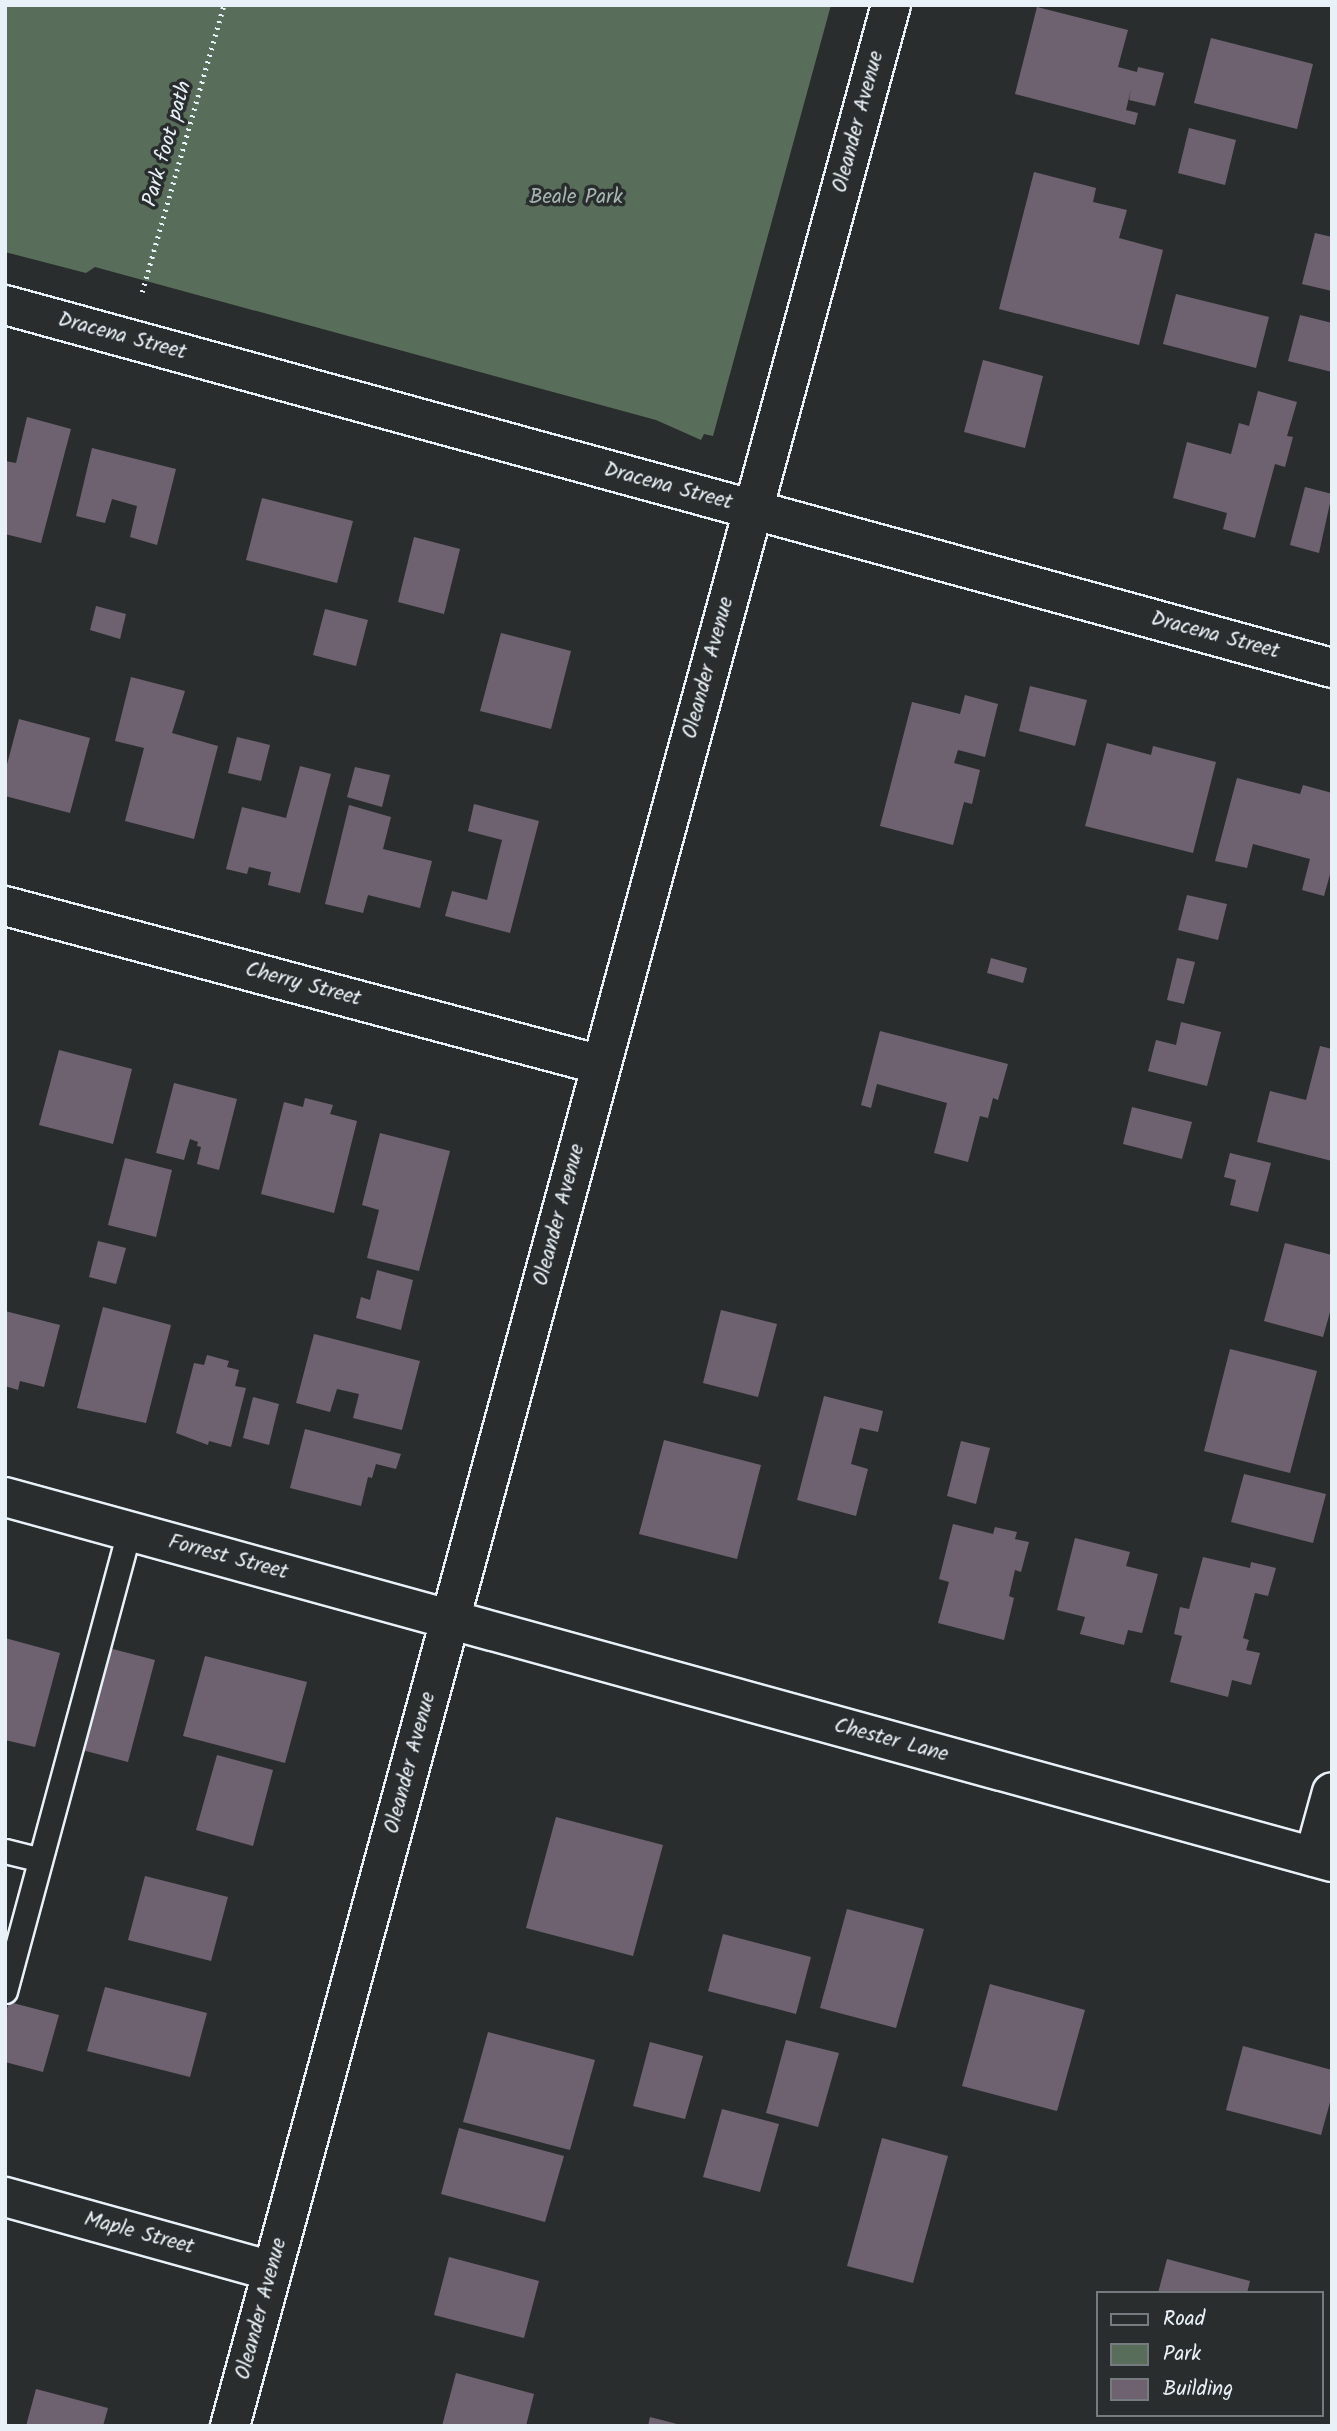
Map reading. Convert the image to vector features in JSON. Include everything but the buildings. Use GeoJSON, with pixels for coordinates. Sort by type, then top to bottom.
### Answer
{"type":"FeatureCollection","features":[{"type":"Feature","properties":{"kind":"street","name":"Oleander Avenue"},"geometry":{"type":"LineString","coordinates":[[230,2426],[891,5]]}},
{"type":"Feature","properties":{"kind":"street","name":"Dracena Street"},"geometry":{"type":"LineString","coordinates":[[5,305],[1332,668]]}},
{"type":"Feature","properties":{"kind":"street","name":"Cherry Street"},"geometry":{"type":"LineString","coordinates":[[5,906],[601,1065]]}},
{"type":"Feature","properties":{"kind":"street","name":"Forrest Street"},"geometry":{"type":"LineString","coordinates":[[5,1497],[450,1619]]}},
{"type":"Feature","properties":{"kind":"street","name":"Chester Lane"},"geometry":{"type":"LineString","coordinates":[[450,1619],[1323,1860]]}},
{"type":"Feature","properties":{"kind":"street"},"geometry":{"type":"LineString","coordinates":[[1323,1860],[1332,1792]]}},
{"type":"Feature","properties":{"kind":"street","name":"Maple Street"},"geometry":{"type":"LineString","coordinates":[[5,2197],[272,2271]]}},
{"type":"Feature","properties":{"kind":"lane"},"geometry":{"type":"LineString","coordinates":[[5,1991],[129,1531]]}},
{"type":"Feature","properties":{"kind":"lane"},"geometry":{"type":"LineString","coordinates":[[5,1850],[40,1860]]}},
{"type":"Feature","properties":{"kind":"path","name":"Park foot path"},"geometry":{"type":"LineString","coordinates":[[142,292],[224,5]]}},
{"type":"Feature","properties":{"kind":"green space","name":"Beale Park"},"geometry":{"type":"Polygon","coordinates":[[[5,5],[831,5],[713,436],[704,434],[701,440],[656,420],[95,267],[86,273],[5,252],[5,5]]]}}]}
